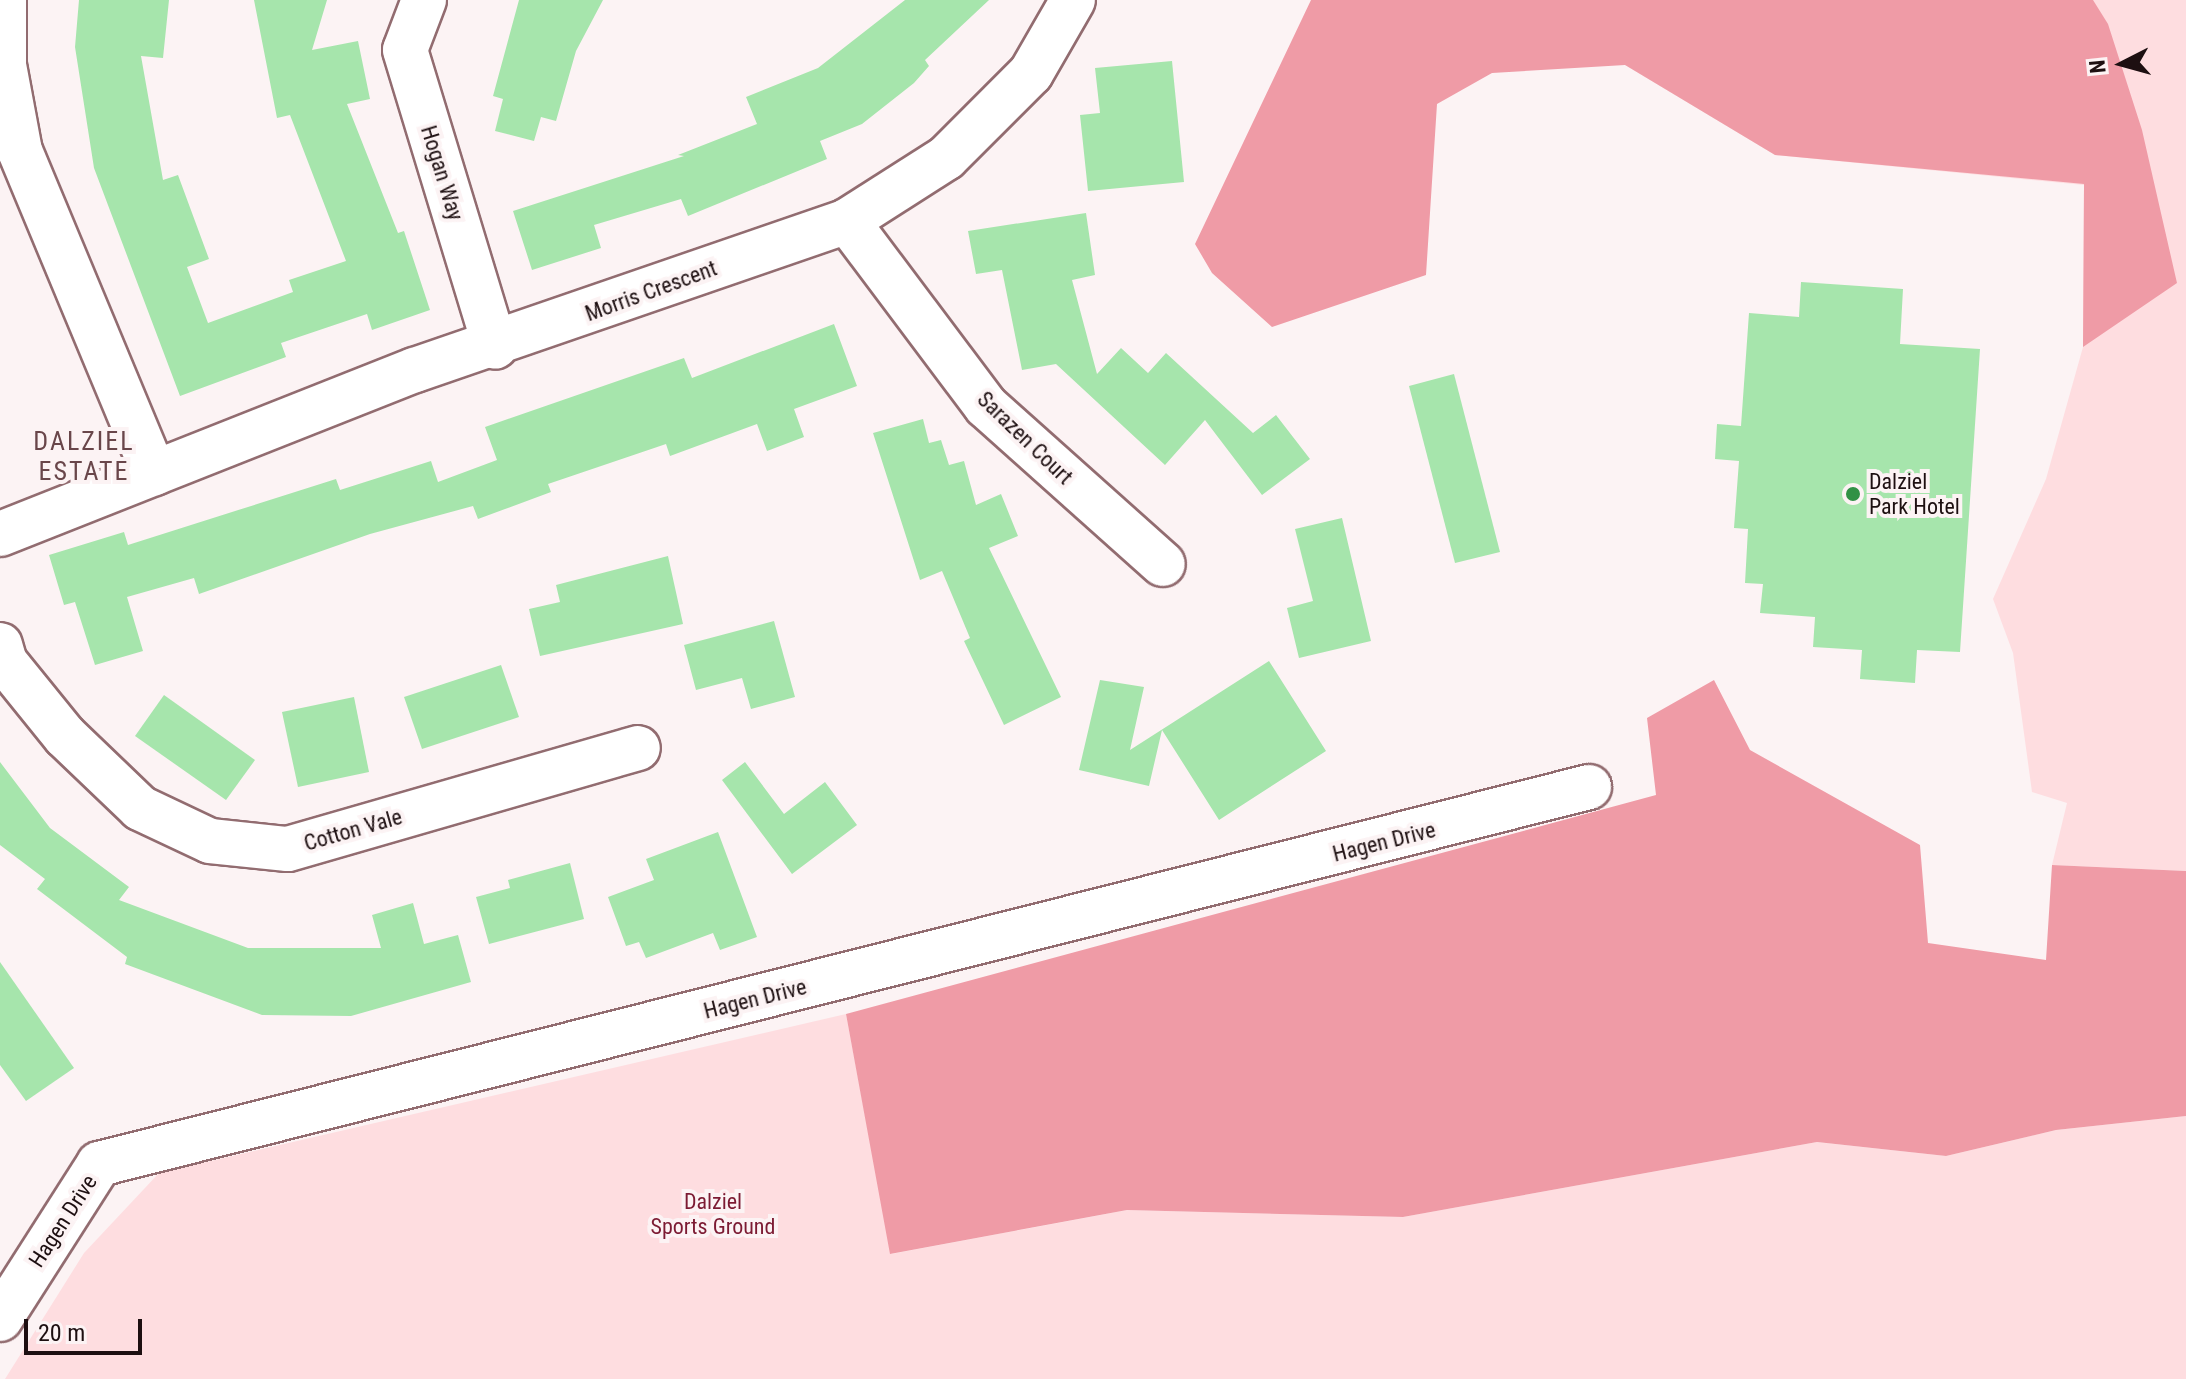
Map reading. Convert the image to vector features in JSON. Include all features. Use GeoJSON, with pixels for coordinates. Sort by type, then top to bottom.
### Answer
{"type":"FeatureCollection","features":[{"type":"Feature","properties":{"kind":"street"},"geometry":{"type":"LineString","coordinates":[[4,0],[4,65],[10,153],[154,473]]}},
{"type":"Feature","properties":{"kind":"street","name":"Hogan Way"},"geometry":{"type":"LineString","coordinates":[[424,0],[405,50],[495,347]]}},
{"type":"Feature","properties":{"kind":"street","name":"Morris Crescent"},"geometry":{"type":"LineString","coordinates":[[0,534],[415,370],[495,347],[847,221],[946,158],[1031,73],[1073,0]]}},
{"type":"Feature","properties":{"kind":"street","name":"Sarazen Court"},"geometry":{"type":"LineString","coordinates":[[847,221],[986,406],[1163,564]]}},
{"type":"Feature","properties":{"kind":"street","name":"Cotton Vale"},"geometry":{"type":"LineString","coordinates":[[0,645],[5,662],[65,736],[140,808],[210,841],[288,849],[638,748]]}},
{"type":"Feature","properties":{"kind":"street","name":"Hagen Drive"},"geometry":{"type":"LineString","coordinates":[[0,1319],[99,1164],[1589,787]]}},
{"type":"Feature","properties":{"kind":"green space"},"geometry":{"type":"Polygon","coordinates":[[[1639,0],[2186,0],[2186,871],[2052,865],[2067,803],[2032,792],[2013,653],[1993,599],[2046,479],[2083,347],[2084,185],[1775,155],[1639,0]]]}},
{"type":"Feature","properties":{"kind":"green space","name":"Dalziel Sports Ground"},"geometry":{"type":"Polygon","coordinates":[[[846,1014],[891,1254],[1127,1210],[1403,1217],[1817,1142],[1946,1156],[2056,1130],[2186,1116],[2186,1379],[5,1379],[84,1253],[159,1173],[846,1014]]]}},
{"type":"Feature","properties":{"kind":"shaded area"},"geometry":{"type":"Polygon","coordinates":[[[1311,0],[2093,0],[2108,24],[2142,130],[2177,283],[2083,347],[2084,184],[1775,155],[1625,65],[1492,73],[1437,104],[1426,275],[1272,327],[1212,273],[1195,244],[1311,0]]]}},
{"type":"Feature","properties":{"kind":"shaded area"},"geometry":{"type":"Polygon","coordinates":[[[1714,680],[1750,750],[1920,845],[1928,943],[2046,960],[2052,865],[2186,871],[2186,1116],[2056,1130],[1946,1156],[1817,1142],[1403,1217],[1127,1210],[890,1254],[846,1014],[1656,795],[1647,718],[1714,680]]]}},
{"type":"Feature","properties":{"kind":"building"},"geometry":{"type":"Polygon","coordinates":[[[79,0],[169,0],[163,58],[141,56],[163,180],[178,175],[209,259],[187,267],[208,323],[293,292],[289,280],[346,261],[290,115],[277,118],[254,0],[327,0],[312,50],[358,41],[370,99],[347,104],[398,233],[404,231],[430,310],[372,330],[367,314],[281,343],[286,357],[180,396],[94,168],[75,47],[79,0]]]}},
{"type":"Feature","properties":{"kind":"building"},"geometry":{"type":"Polygon","coordinates":[[[519,0],[603,0],[576,51],[556,121],[541,117],[534,141],[495,131],[503,99],[493,96],[519,0]]]}},
{"type":"Feature","properties":{"kind":"building"},"geometry":{"type":"Polygon","coordinates":[[[905,0],[989,0],[925,60],[929,66],[914,83],[862,124],[820,141],[827,159],[688,216],[681,199],[594,225],[601,248],[532,270],[513,211],[684,156],[678,155],[757,124],[746,97],[818,68],[905,0]]]}},
{"type":"Feature","properties":{"kind":"building"},"geometry":{"type":"Polygon","coordinates":[[[1172,61],[1184,182],[1088,191],[1080,115],[1100,113],[1095,68],[1172,61]]]}},
{"type":"Feature","properties":{"kind":"building"},"geometry":{"type":"Polygon","coordinates":[[[1086,213],[1095,275],[1072,280],[1097,374],[1121,348],[1148,373],[1166,353],[1253,433],[1276,415],[1310,459],[1262,495],[1205,420],[1165,465],[1056,364],[1022,370],[1002,270],[976,274],[968,231],[1086,213]]]}},
{"type":"Feature","properties":{"kind":"building","name":"Dalziel Park Hotel"},"geometry":{"type":"Polygon","coordinates":[[[1801,282],[1903,289],[1900,344],[1980,349],[1960,652],[1917,650],[1915,683],[1860,679],[1862,650],[1813,647],[1815,617],[1760,613],[1763,584],[1745,583],[1748,529],[1734,528],[1739,461],[1715,459],[1717,424],[1741,426],[1749,313],[1799,317],[1801,282]]]}},
{"type":"Feature","properties":{"kind":"building"},"geometry":{"type":"Polygon","coordinates":[[[834,324],[857,386],[794,409],[804,437],[767,451],[757,424],[670,456],[666,444],[548,484],[551,492],[478,519],[473,506],[370,534],[199,594],[194,578],[127,597],[143,651],[95,665],[75,602],[64,605],[49,555],[124,532],[128,545],[336,479],[340,490],[431,461],[438,482],[497,460],[485,427],[684,358],[692,378],[834,324]]]}},
{"type":"Feature","properties":{"kind":"building"},"geometry":{"type":"Polygon","coordinates":[[[1454,374],[1500,552],[1455,563],[1409,386],[1454,374]]]}},
{"type":"Feature","properties":{"kind":"building"},"geometry":{"type":"Polygon","coordinates":[[[923,419],[929,443],[941,440],[949,465],[964,461],[976,505],[1001,494],[1018,536],[989,548],[1061,697],[1004,725],[964,641],[970,638],[942,571],[920,580],[873,433],[923,419]]]}},
{"type":"Feature","properties":{"kind":"building"},"geometry":{"type":"Polygon","coordinates":[[[1342,518],[1371,641],[1299,658],[1287,608],[1313,601],[1295,529],[1342,518]]]}},
{"type":"Feature","properties":{"kind":"building"},"geometry":{"type":"Polygon","coordinates":[[[668,556],[683,624],[540,656],[529,609],[560,602],[556,585],[668,556]]]}},
{"type":"Feature","properties":{"kind":"building"},"geometry":{"type":"Polygon","coordinates":[[[774,621],[795,697],[751,709],[742,678],[696,690],[684,645],[774,621]]]}},
{"type":"Feature","properties":{"kind":"building"},"geometry":{"type":"Polygon","coordinates":[[[1269,661],[1326,751],[1219,820],[1162,730],[1149,786],[1079,770],[1100,680],[1144,687],[1130,750],[1269,661]]]}},
{"type":"Feature","properties":{"kind":"building"},"geometry":{"type":"Polygon","coordinates":[[[501,665],[519,717],[422,749],[404,697],[501,665]]]}},
{"type":"Feature","properties":{"kind":"building"},"geometry":{"type":"Polygon","coordinates":[[[164,695],[255,760],[226,800],[135,736],[164,695]]]}},
{"type":"Feature","properties":{"kind":"building"},"geometry":{"type":"Polygon","coordinates":[[[354,697],[369,772],[298,787],[282,712],[354,697]]]}},
{"type":"Feature","properties":{"kind":"building"},"geometry":{"type":"Polygon","coordinates":[[[0,762],[50,828],[129,887],[119,900],[248,948],[381,948],[372,915],[413,903],[424,944],[458,935],[471,982],[351,1016],[262,1015],[125,964],[127,957],[37,889],[45,879],[0,845],[0,762]]]}},
{"type":"Feature","properties":{"kind":"building"},"geometry":{"type":"Polygon","coordinates":[[[745,762],[784,814],[825,782],[857,825],[792,874],[722,780],[745,762]]]}},
{"type":"Feature","properties":{"kind":"building"},"geometry":{"type":"Polygon","coordinates":[[[718,832],[757,937],[720,950],[713,933],[646,958],[639,942],[626,946],[608,897],[654,880],[646,859],[718,832]]]}},
{"type":"Feature","properties":{"kind":"building"},"geometry":{"type":"Polygon","coordinates":[[[570,863],[584,919],[489,944],[476,897],[510,888],[508,880],[570,863]]]}},
{"type":"Feature","properties":{"kind":"building"},"geometry":{"type":"Polygon","coordinates":[[[0,962],[74,1068],[26,1101],[0,1065],[0,962]]]}},
{"type":"Feature","properties":{"kind":"place","name":"Dalziel Park Hotel"},"geometry":{"type":"Point","coordinates":[1853,494]}},
{"type":"Feature","properties":{"kind":"district","name":"DALZIEL ESTATE"},"geometry":{"type":"Point","coordinates":[84,457]}}]}
